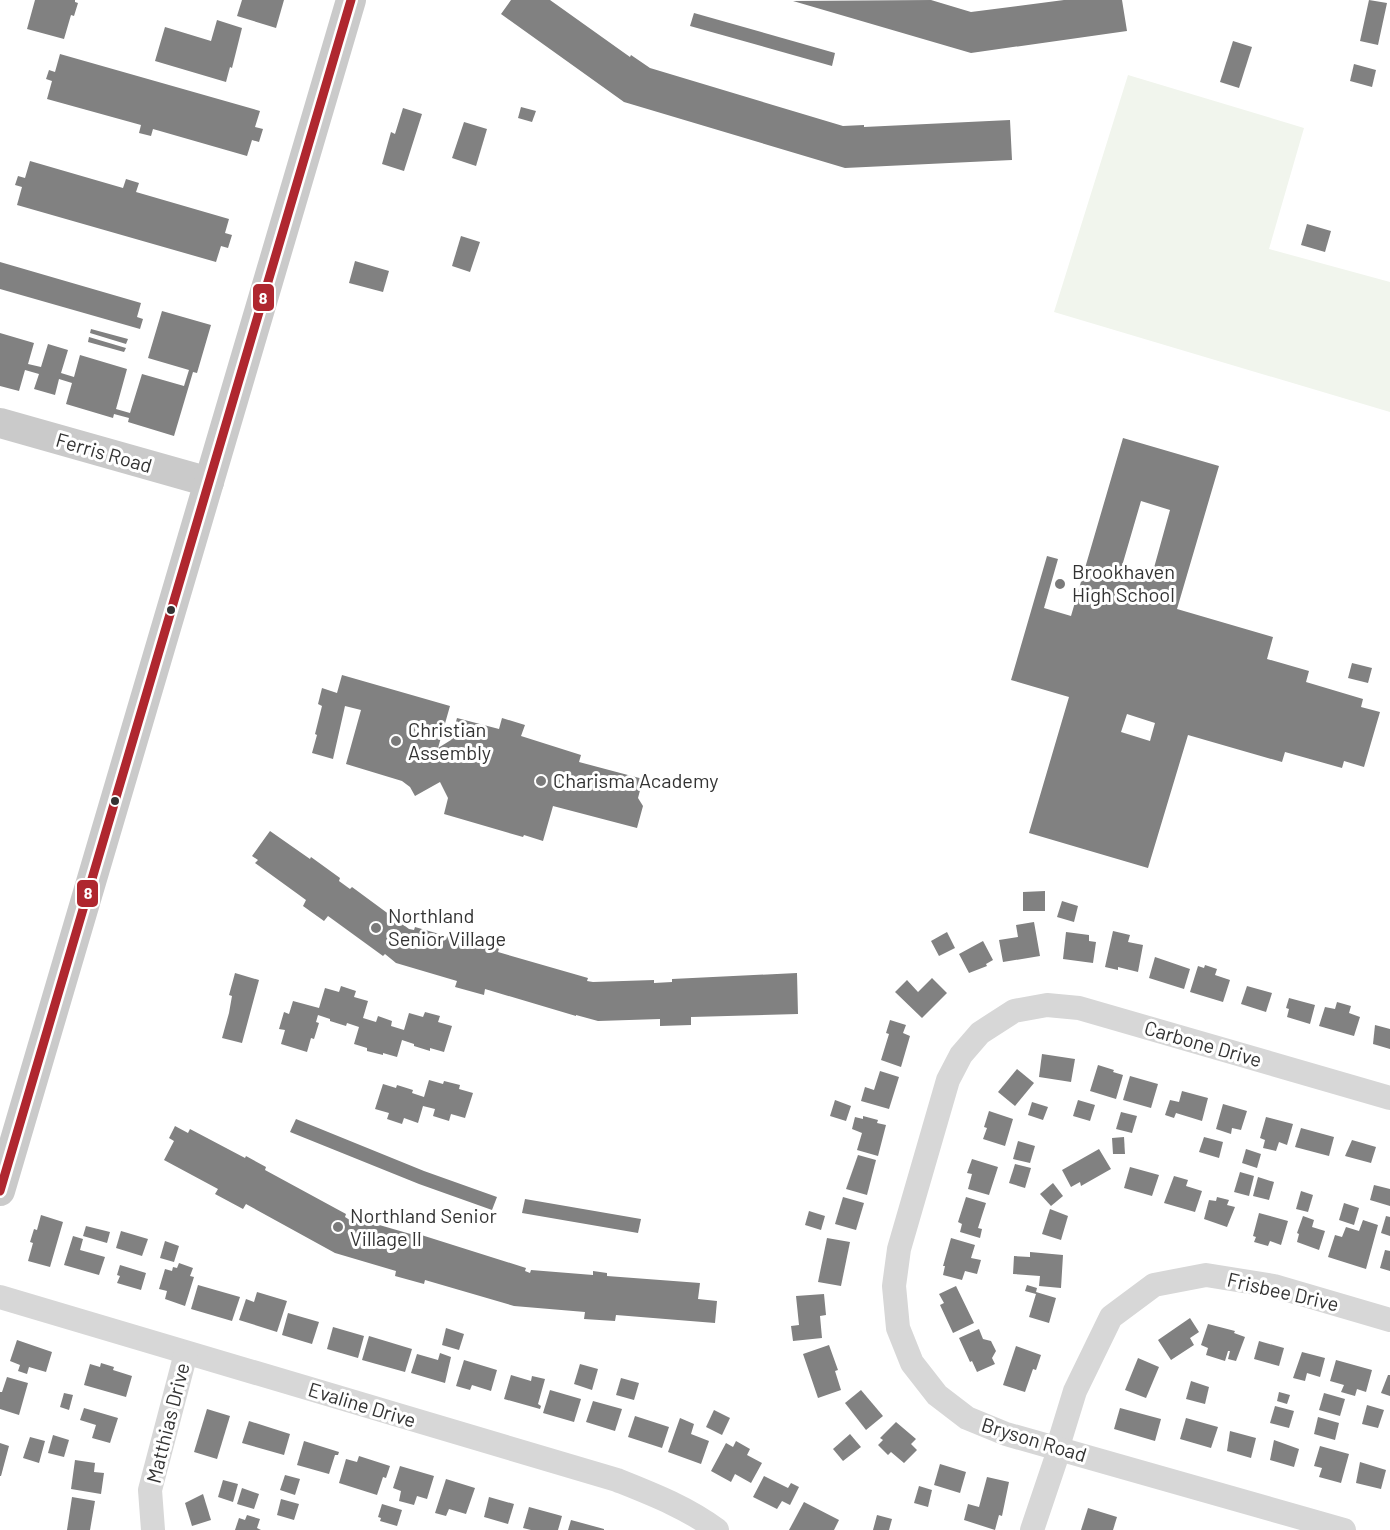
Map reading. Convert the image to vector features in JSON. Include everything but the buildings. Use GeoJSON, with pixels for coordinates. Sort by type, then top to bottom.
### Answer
{"type":"FeatureCollection","features":[{"type":"Feature","properties":{"kind":"main road"},"geometry":{"type":"LineString","coordinates":[[0,1191],[351,0]]}},
{"type":"Feature","properties":{"kind":"main road","name":"Ferris Road"},"geometry":{"type":"LineString","coordinates":[[0,423],[209,483]]}},
{"type":"Feature","properties":{"kind":"street","name":"Carbone Drive"},"geometry":{"type":"LineString","coordinates":[[1014,1011],[1047,1005],[1079,1008],[1390,1098]]}},
{"type":"Feature","properties":{"kind":"street","name":"Bryson Road"},"geometry":{"type":"LineString","coordinates":[[1014,1011],[980,1033],[961,1055],[948,1080],[899,1249],[894,1286],[898,1328],[912,1363],[937,1395],[967,1418],[1006,1434],[1344,1530]]}},
{"type":"Feature","properties":{"kind":"street","name":"Frisbee Drive"},"geometry":{"type":"LineString","coordinates":[[1032,1530],[1050,1480],[1075,1391],[1111,1317],[1154,1285],[1206,1275],[1274,1286],[1390,1320]]}},
{"type":"Feature","properties":{"kind":"street","name":"Evaline Drive"},"geometry":{"type":"LineString","coordinates":[[0,1297],[617,1480],[670,1501],[697,1515],[717,1530]]}},
{"type":"Feature","properties":{"kind":"street","name":"Matthias Drive"},"geometry":{"type":"LineString","coordinates":[[153,1530],[150,1490],[186,1353]]}},
{"type":"Feature","properties":{"kind":"shaded area"},"geometry":{"type":"Polygon","coordinates":[[[1128,75],[1304,128],[1269,249],[1390,282],[1390,412],[1054,312],[1128,75]]]}},
{"type":"Feature","properties":{"kind":"transit line","name":"8"},"geometry":{"type":"LineString","coordinates":[[0,1191],[351,0]]}},
{"type":"Feature","properties":{"kind":"place","name":"Brookhaven High School"},"geometry":{"type":"Point","coordinates":[1060,584]}},
{"type":"Feature","properties":{"kind":"place","name":"Christian Assembly"},"geometry":{"type":"Point","coordinates":[396,741]}},
{"type":"Feature","properties":{"kind":"place","name":"Charisma Academy"},"geometry":{"type":"Point","coordinates":[541,781]}},
{"type":"Feature","properties":{"kind":"place","name":"Northland Senior Village"},"geometry":{"type":"Point","coordinates":[376,928]}},
{"type":"Feature","properties":{"kind":"place","name":"Northland Senior Village II"},"geometry":{"type":"Point","coordinates":[338,1227]}}]}
